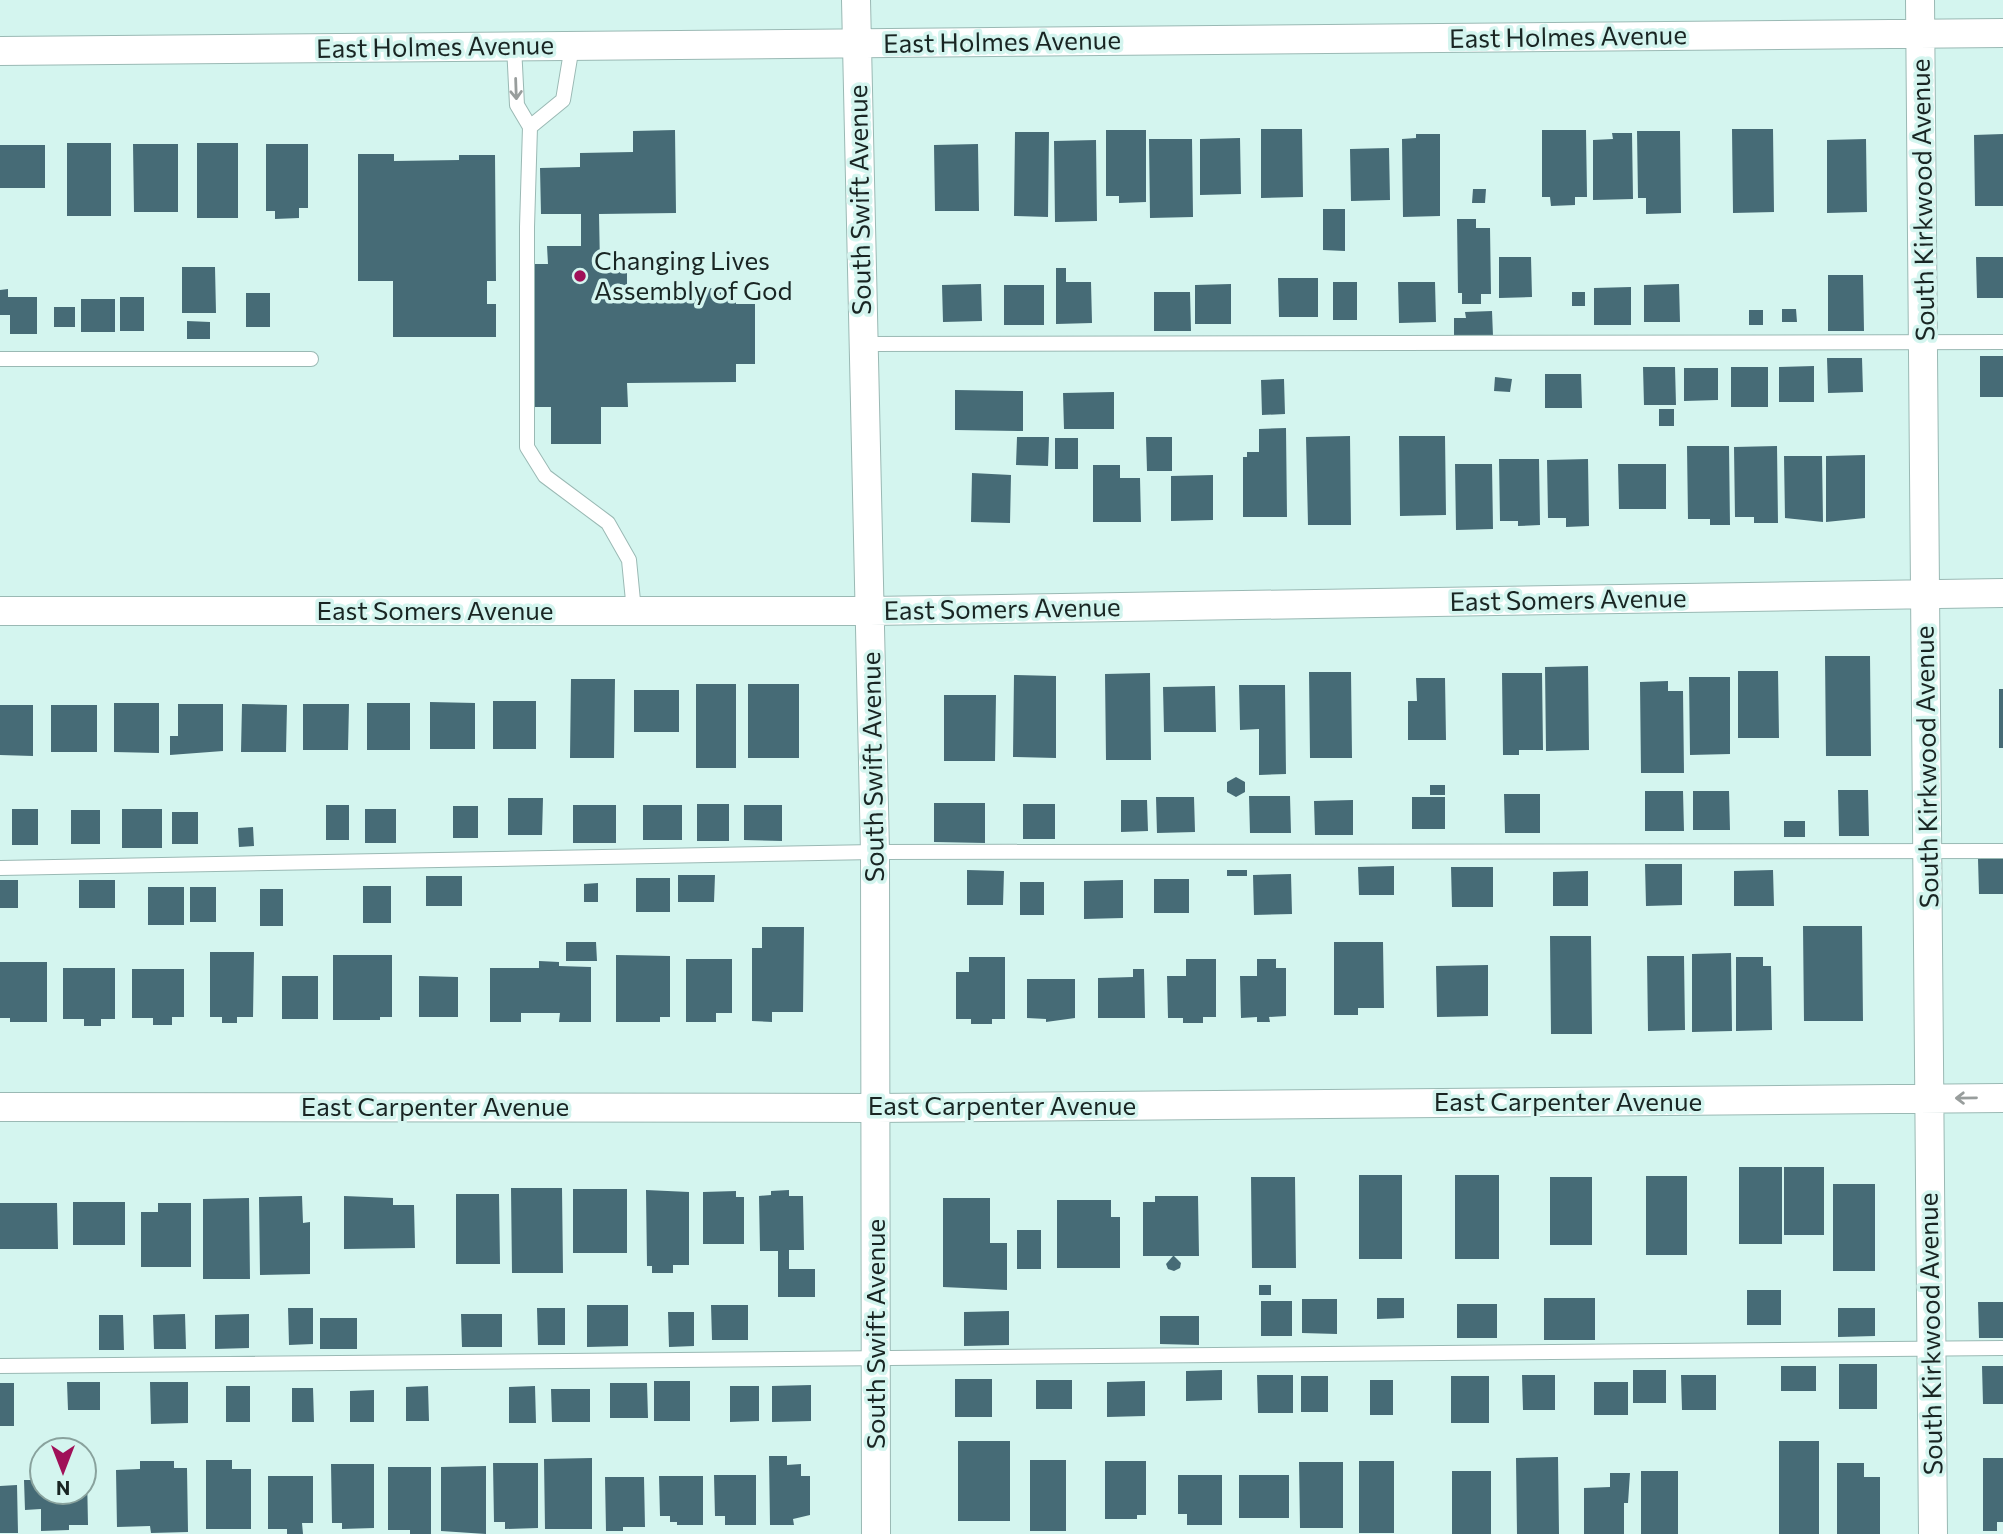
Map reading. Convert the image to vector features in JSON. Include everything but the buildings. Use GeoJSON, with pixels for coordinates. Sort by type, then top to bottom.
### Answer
{"type":"FeatureCollection","features":[{"type":"Feature","properties":{"kind":"street","name":"South Swift Avenue"},"geometry":{"type":"LineString","coordinates":[[856,0],[875,852],[876,1534]]}},
{"type":"Feature","properties":{"kind":"street","name":"South Kirkwood Avenue"},"geometry":{"type":"LineString","coordinates":[[1920,0],[1933,1534]]}},
{"type":"Feature","properties":{"kind":"street","name":"East Holmes Avenue"},"geometry":{"type":"LineString","coordinates":[[0,51],[2003,33]]}},
{"type":"Feature","properties":{"kind":"street","name":"East Somers Avenue"},"geometry":{"type":"LineString","coordinates":[[0,611],[870,611],[2003,593]]}},
{"type":"Feature","properties":{"kind":"street","name":"East Carpenter Avenue"},"geometry":{"type":"LineString","coordinates":[[0,1107],[876,1108],[2003,1098]]}},
{"type":"Feature","properties":{"kind":"lane"},"geometry":{"type":"LineString","coordinates":[[514,46],[517,105],[530,127],[527,446],[545,476],[608,523],[629,560],[634,611]]}},
{"type":"Feature","properties":{"kind":"lane"},"geometry":{"type":"LineString","coordinates":[[530,127],[563,100],[572,46]]}},
{"type":"Feature","properties":{"kind":"lane"},"geometry":{"type":"LineString","coordinates":[[864,344],[2003,342]]}},
{"type":"Feature","properties":{"kind":"lane"},"geometry":{"type":"LineString","coordinates":[[0,359],[311,359]]}},
{"type":"Feature","properties":{"kind":"lane"},"geometry":{"type":"LineString","coordinates":[[0,868],[875,852],[2003,851]]}},
{"type":"Feature","properties":{"kind":"lane"},"geometry":{"type":"LineString","coordinates":[[0,1366],[876,1356],[2003,1348]]}},
{"type":"Feature","properties":{"kind":"place","name":"Changing Lives Assembly of God"},"geometry":{"type":"Point","coordinates":[580,276]}}]}
